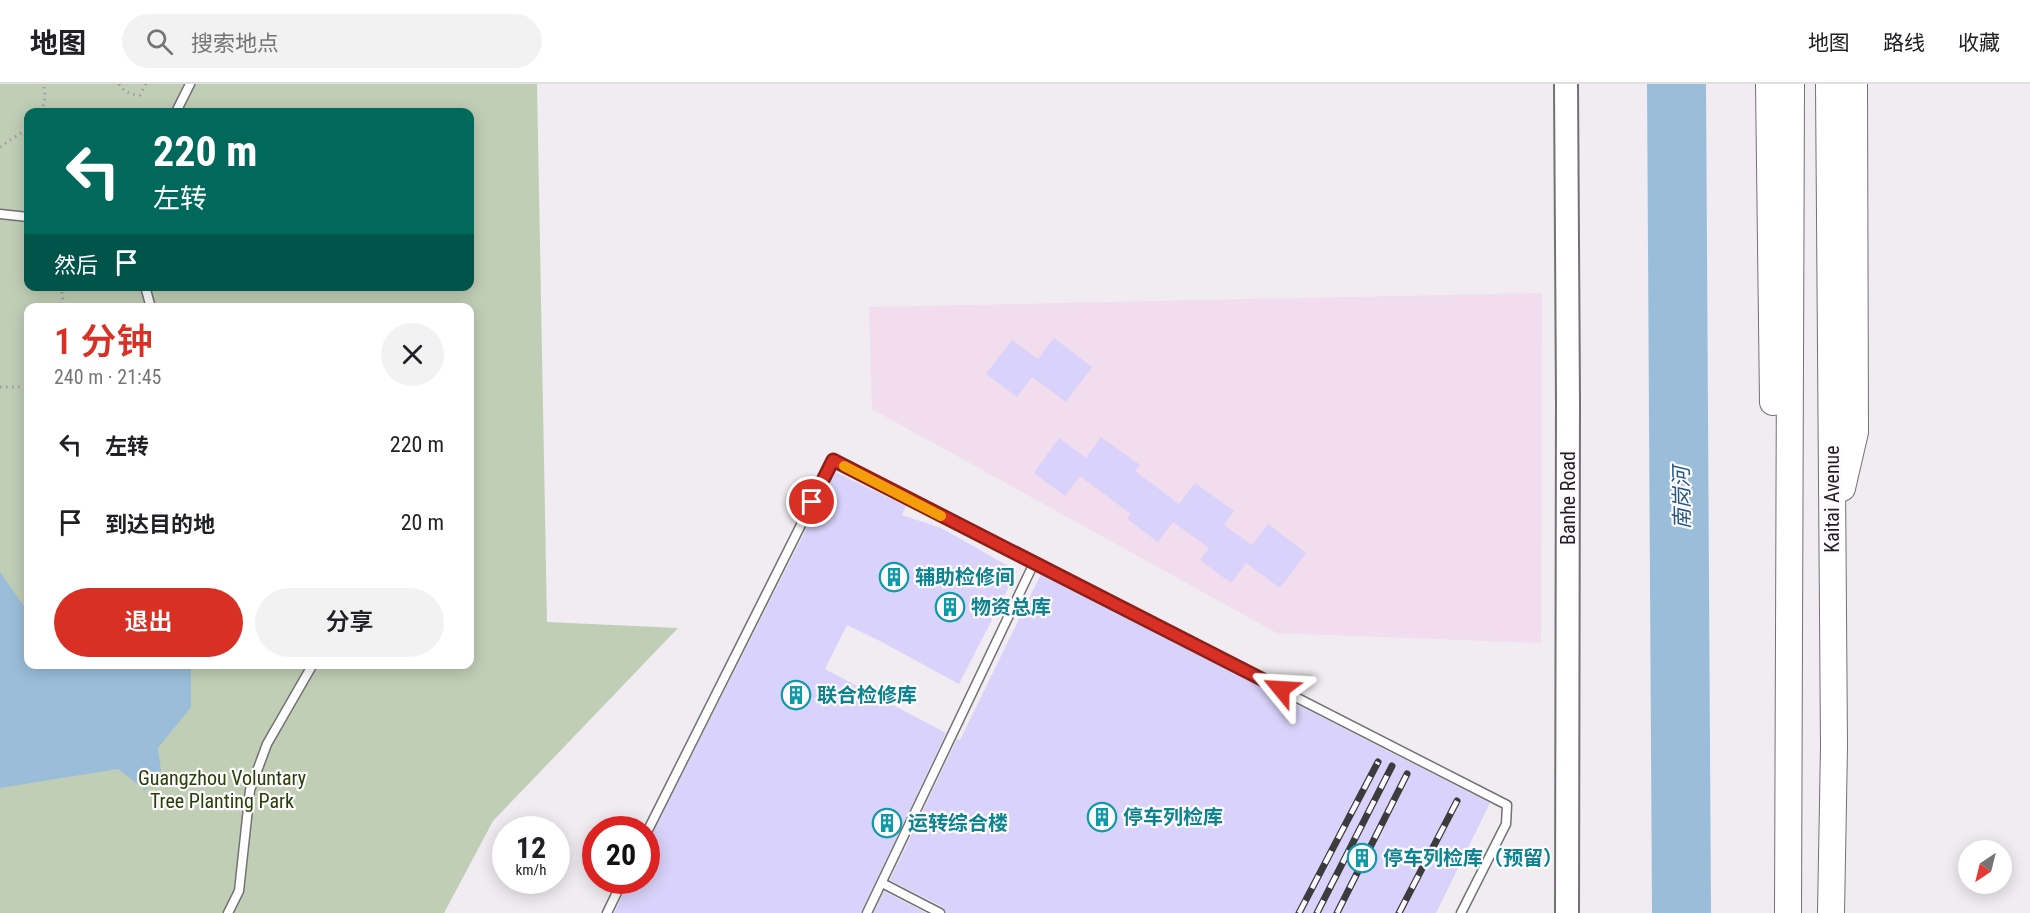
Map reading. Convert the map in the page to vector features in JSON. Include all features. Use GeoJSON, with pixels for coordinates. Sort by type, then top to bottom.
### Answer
{"type":"FeatureCollection","features":[{"type":"Feature","properties":{"kind":"main road"},"geometry":{"type":"LineString","coordinates":[[1769,84],[1773,445],[1790,522]]}},
{"type":"Feature","properties":{"kind":"main road"},"geometry":{"type":"LineString","coordinates":[[1788,913],[1791,84]]}},
{"type":"Feature","properties":{"kind":"main road","name":"Kaitai Avenue"},"geometry":{"type":"LineString","coordinates":[[1829,84],[1834,746],[1832,913]]}},
{"type":"Feature","properties":{"kind":"main road"},"geometry":{"type":"LineString","coordinates":[[1832,529],[1855,432],[1854,84]]}},
{"type":"Feature","properties":{"kind":"street","name":"Banhe Road"},"geometry":{"type":"LineString","coordinates":[[1566,84],[1567,913]]}},
{"type":"Feature","properties":{"kind":"street","name":"Banhe Road"},"geometry":{"type":"LineString","coordinates":[[1581,84],[1582,913]]}},
{"type":"Feature","properties":{"kind":"lane"},"geometry":{"type":"LineString","coordinates":[[178,108],[190,84]]}},
{"type":"Feature","properties":{"kind":"lane"},"geometry":{"type":"LineString","coordinates":[[0,214],[24,217]]}},
{"type":"Feature","properties":{"kind":"lane"},"geometry":{"type":"LineString","coordinates":[[655,816],[833,460],[1507,805],[1506,824],[1461,913]]}},
{"type":"Feature","properties":{"kind":"lane"},"geometry":{"type":"LineString","coordinates":[[867,913],[1034,563]]}},
{"type":"Feature","properties":{"kind":"lane"},"geometry":{"type":"LineString","coordinates":[[228,913],[239,891],[250,790],[267,744],[310,669]]}},
{"type":"Feature","properties":{"kind":"lane"},"geometry":{"type":"LineString","coordinates":[[882,883],[940,913]]}},
{"type":"Feature","properties":{"kind":"lane"},"geometry":{"type":"LineString","coordinates":[[607,913],[616,894]]}},
{"type":"Feature","properties":{"kind":"path"},"geometry":{"type":"LineString","coordinates":[[43,108],[44,84]]}},
{"type":"Feature","properties":{"kind":"path"},"geometry":{"type":"LineString","coordinates":[[119,84],[127,92],[141,95],[146,84]]}},
{"type":"Feature","properties":{"kind":"path"},"geometry":{"type":"LineString","coordinates":[[0,147],[24,131]]}},
{"type":"Feature","properties":{"kind":"path"},"geometry":{"type":"LineString","coordinates":[[0,387],[24,387]]}},
{"type":"Feature","properties":{"kind":"shaded area"},"geometry":{"type":"Polygon","coordinates":[[[1542,293],[1541,643],[1277,633],[872,409],[869,307],[1542,293]]]}},
{"type":"Feature","properties":{"kind":"green space","name":"Guangzhou Voluntary Tree Planting Park"},"geometry":{"type":"Polygon","coordinates":[[[0,84],[537,84],[547,622],[678,628],[498,816],[492,816],[492,823],[444,913],[0,913],[0,84]]]}},
{"type":"Feature","properties":{"kind":"water","name":"南岗河"},"geometry":{"type":"Polygon","coordinates":[[[1647,84],[1706,84],[1711,913],[1652,913],[1647,84]]]}},
{"type":"Feature","properties":{"kind":"water"},"geometry":{"type":"Polygon","coordinates":[[[0,572],[24,606],[24,669],[191,669],[191,707],[158,748],[161,771],[145,790],[118,769],[0,788],[0,572]]]}},
{"type":"Feature","properties":{"kind":"building"},"geometry":{"type":"Polygon","coordinates":[[[1054,338],[1092,367],[1066,402],[1032,377],[1017,397],[986,374],[1012,340],[1038,359],[1054,338]]]}},
{"type":"Feature","properties":{"kind":"building"},"geometry":{"type":"Polygon","coordinates":[[[1101,437],[1140,465],[1135,471],[1179,504],[1195,483],[1234,511],[1224,525],[1252,545],[1268,524],[1306,553],[1280,588],[1246,563],[1231,583],[1200,560],[1209,548],[1173,522],[1158,542],[1127,519],[1131,514],[1080,476],[1065,496],[1034,473],[1059,438],[1086,458],[1101,437]]]}},
{"type":"Feature","properties":{"kind":"building","name":"联合检修库"},"geometry":{"type":"Polygon","coordinates":[[[835,472],[906,506],[902,515],[941,528],[1017,571],[959,684],[847,625],[825,669],[946,733],[861,913],[614,913],[623,894],[660,894],[660,818],[835,472]]]}},
{"type":"Feature","properties":{"kind":"building","name":"停车列检库"},"geometry":{"type":"Polygon","coordinates":[[[1041,574],[1490,803],[1436,913],[946,913],[943,907],[890,880],[957,739],[960,740],[1041,574]]]}},
{"type":"Feature","properties":{"kind":"building"},"geometry":{"type":"Polygon","coordinates":[[[884,891],[926,913],[874,913],[884,891]]]}},
{"type":"Feature","properties":{"kind":"railway"},"geometry":{"type":"LineString","coordinates":[[1299,913],[1378,762]]}},
{"type":"Feature","properties":{"kind":"railway"},"geometry":{"type":"LineString","coordinates":[[1317,913],[1392,766]]}},
{"type":"Feature","properties":{"kind":"railway"},"geometry":{"type":"LineString","coordinates":[[1337,913],[1407,774]]}},
{"type":"Feature","properties":{"kind":"railway"},"geometry":{"type":"LineString","coordinates":[[1399,913],[1457,801]]}},
{"type":"Feature","properties":{"kind":"slow traffic"},"geometry":{"type":"LineString","coordinates":[[844,466],[941,516]]}},
{"type":"Feature","properties":{"kind":"place","name":"辅助检修间"},"geometry":{"type":"Point","coordinates":[894,577]}},
{"type":"Feature","properties":{"kind":"place","name":"物资总库"},"geometry":{"type":"Point","coordinates":[950,607]}},
{"type":"Feature","properties":{"kind":"place","name":"联合检修库"},"geometry":{"type":"Point","coordinates":[796,695]}},
{"type":"Feature","properties":{"kind":"place","name":"停车列检库"},"geometry":{"type":"Point","coordinates":[1102,817]}},
{"type":"Feature","properties":{"kind":"place","name":"运转综合楼"},"geometry":{"type":"Point","coordinates":[887,823]}},
{"type":"Feature","properties":{"kind":"place","name":"停车列检库（预留）"},"geometry":{"type":"Point","coordinates":[1362,858]}},
{"type":"Feature","properties":{"kind":"route"},"geometry":{"type":"LineString","coordinates":[[812,502],[833,460],[1281,689]]}}]}
